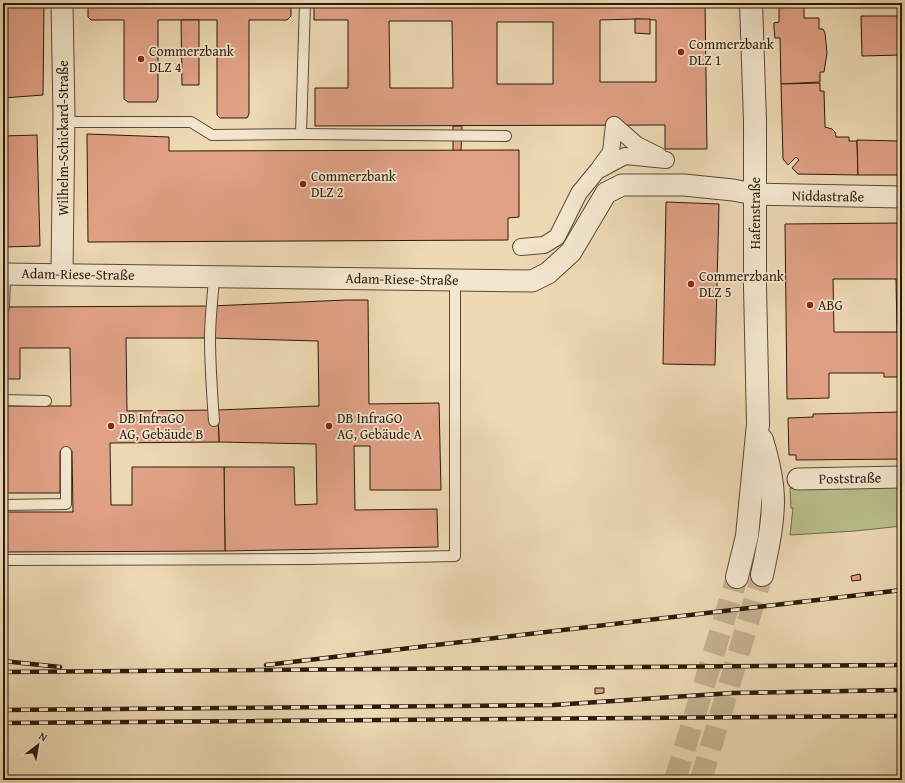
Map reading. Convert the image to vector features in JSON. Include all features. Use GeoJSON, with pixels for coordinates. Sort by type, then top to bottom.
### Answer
{"type":"FeatureCollection","features":[{"type":"Feature","properties":{"kind":"street","name":"Wilhelm-Schickard-Straße"},"geometry":{"type":"LineString","coordinates":[[62,3],[62,273]]}},
{"type":"Feature","properties":{"kind":"street","name":"Hafenstraße"},"geometry":{"type":"LineString","coordinates":[[737,577],[747,536],[758,424],[754,194],[755,120],[751,3]]}},
{"type":"Feature","properties":{"kind":"street"},"geometry":{"type":"LineString","coordinates":[[521,247],[544,245],[557,237],[579,193],[597,171]]}},
{"type":"Feature","properties":{"kind":"street","name":"Adam-Riese-Straße"},"geometry":{"type":"LineString","coordinates":[[4,274],[62,273],[532,281],[548,273],[571,252],[606,193],[622,185],[684,185],[733,190],[754,194]]}},
{"type":"Feature","properties":{"kind":"street","name":"Niddastraße"},"geometry":{"type":"LineString","coordinates":[[754,194],[902,197]]}},
{"type":"Feature","properties":{"kind":"street","name":"Hafenstraße"},"geometry":{"type":"LineString","coordinates":[[758,424],[768,463],[773,500],[771,528],[762,575]]}},
{"type":"Feature","properties":{"kind":"street","name":"Poststraße"},"geometry":{"type":"LineString","coordinates":[[798,479],[902,477]]}},
{"type":"Feature","properties":{"kind":"lane"},"geometry":{"type":"LineString","coordinates":[[301,134],[305,3]]}},
{"type":"Feature","properties":{"kind":"lane"},"geometry":{"type":"LineString","coordinates":[[63,122],[191,122],[212,135],[301,134],[506,136]]}},
{"type":"Feature","properties":{"kind":"lane"},"geometry":{"type":"LineString","coordinates":[[4,274],[4,308]]}},
{"type":"Feature","properties":{"kind":"lane"},"geometry":{"type":"LineString","coordinates":[[214,276],[210,338],[214,421]]}},
{"type":"Feature","properties":{"kind":"lane"},"geometry":{"type":"LineString","coordinates":[[3,560],[309,559],[455,556],[455,280]]}},
{"type":"Feature","properties":{"kind":"lane"},"geometry":{"type":"LineString","coordinates":[[3,400],[46,401]]}},
{"type":"Feature","properties":{"kind":"lane"},"geometry":{"type":"LineString","coordinates":[[3,505],[66,504],[66,452]]}},
{"type":"Feature","properties":{"kind":"green space"},"geometry":{"type":"Polygon","coordinates":[[[852,484],[902,484],[902,526],[855,531],[790,535],[793,508],[791,508],[790,488],[852,484]]]}},
{"type":"Feature","properties":{"kind":"building"},"geometry":{"type":"Polygon","coordinates":[[[3,3],[44,3],[43,95],[3,98],[3,3]]]}},
{"type":"Feature","properties":{"kind":"building","name":"Commerzbank DLZ 4"},"geometry":{"type":"Polygon","coordinates":[[[88,3],[291,3],[291,16],[287,20],[249,20],[249,114],[247,118],[220,118],[217,115],[217,20],[158,20],[158,98],[156,102],[128,102],[124,99],[124,20],[91,20],[88,17],[88,3]]]}},
{"type":"Feature","properties":{"kind":"building","name":"Commerzbank DLZ 1"},"geometry":{"type":"Polygon","coordinates":[[[314,3],[705,3],[707,149],[665,149],[665,125],[315,126],[315,88],[348,88],[348,20],[314,20],[314,3]],[[600,20],[600,82],[656,82],[656,20],[600,20]],[[389,21],[390,88],[453,88],[452,21],[389,21]],[[497,22],[497,84],[553,84],[553,22],[497,22]]]}},
{"type":"Feature","properties":{"kind":"building"},"geometry":{"type":"Polygon","coordinates":[[[804,5],[804,18],[819,18],[819,29],[823,29],[825,33],[827,53],[824,72],[820,72],[820,82],[781,84],[780,38],[775,38],[774,23],[779,22],[779,6],[804,5]]]}},
{"type":"Feature","properties":{"kind":"building"},"geometry":{"type":"Polygon","coordinates":[[[861,16],[902,16],[902,55],[862,56],[861,16]]]}},
{"type":"Feature","properties":{"kind":"building"},"geometry":{"type":"Polygon","coordinates":[[[635,19],[650,19],[650,34],[635,33],[635,19]]]}},
{"type":"Feature","properties":{"kind":"building"},"geometry":{"type":"Polygon","coordinates":[[[181,20],[199,20],[199,85],[182,85],[181,20]]]}},
{"type":"Feature","properties":{"kind":"building"},"geometry":{"type":"Polygon","coordinates":[[[820,83],[820,91],[824,91],[825,127],[832,129],[835,132],[836,137],[849,137],[849,141],[857,141],[858,175],[798,174],[792,168],[799,160],[796,157],[788,165],[783,159],[781,84],[820,83]]]}},
{"type":"Feature","properties":{"kind":"building"},"geometry":{"type":"Polygon","coordinates":[[[453,126],[462,126],[461,151],[453,151],[453,126]]]}},
{"type":"Feature","properties":{"kind":"building","name":"Commerzbank DLZ 2"},"geometry":{"type":"Polygon","coordinates":[[[87,134],[169,137],[169,151],[519,150],[519,217],[508,218],[508,240],[88,242],[87,134]]]}},
{"type":"Feature","properties":{"kind":"building"},"geometry":{"type":"Polygon","coordinates":[[[37,135],[40,246],[3,247],[3,136],[37,135]]]}},
{"type":"Feature","properties":{"kind":"building"},"geometry":{"type":"Polygon","coordinates":[[[857,140],[898,141],[898,175],[858,175],[857,140]]]}},
{"type":"Feature","properties":{"kind":"building"},"geometry":{"type":"Polygon","coordinates":[[[898,141],[902,141],[902,175],[898,175],[898,141]]]}},
{"type":"Feature","properties":{"kind":"building","name":"Commerzbank DLZ 5"},"geometry":{"type":"Polygon","coordinates":[[[666,202],[719,204],[715,365],[663,364],[666,202]]]}},
{"type":"Feature","properties":{"kind":"building","name":"ABG"},"geometry":{"type":"Polygon","coordinates":[[[902,223],[902,372],[899,372],[899,377],[884,377],[884,373],[829,373],[829,398],[787,399],[785,224],[902,223]],[[833,279],[834,332],[897,332],[896,279],[833,279]]]}},
{"type":"Feature","properties":{"kind":"building","name":"DB InfraGO AG, Gebäude A"},"geometry":{"type":"Polygon","coordinates":[[[368,300],[369,404],[439,403],[441,490],[370,490],[370,446],[354,446],[355,510],[437,509],[438,547],[225,551],[224,467],[294,467],[295,505],[317,504],[316,444],[219,442],[218,410],[319,406],[318,341],[210,338],[211,306],[368,300]]]}},
{"type":"Feature","properties":{"kind":"building","name":"DB InfraGO AG, Gebäude B"},"geometry":{"type":"Polygon","coordinates":[[[211,306],[210,338],[126,338],[127,411],[218,410],[219,442],[110,443],[111,505],[132,505],[132,467],[224,467],[225,551],[3,552],[3,512],[73,512],[72,451],[60,451],[60,493],[3,493],[3,406],[71,406],[70,348],[20,348],[20,379],[3,379],[3,307],[211,306]]]}},
{"type":"Feature","properties":{"kind":"building"},"geometry":{"type":"Polygon","coordinates":[[[902,412],[902,459],[796,460],[796,455],[789,455],[788,418],[813,417],[813,414],[902,412]]]}},
{"type":"Feature","properties":{"kind":"building"},"geometry":{"type":"Polygon","coordinates":[[[860,574],[861,580],[852,581],[851,576],[860,574]]]}},
{"type":"Feature","properties":{"kind":"building"},"geometry":{"type":"Polygon","coordinates":[[[595,688],[604,688],[604,693],[595,694],[595,688]]]}},
{"type":"Feature","properties":{"kind":"tunnel"},"geometry":{"type":"LineString","coordinates":[[701,780],[762,575]]}},
{"type":"Feature","properties":{"kind":"tunnel"},"geometry":{"type":"LineString","coordinates":[[675,780],[737,577]]}},
{"type":"Feature","properties":{"kind":"railway"},"geometry":{"type":"LineString","coordinates":[[266,665],[902,590]]}},
{"type":"Feature","properties":{"kind":"railway"},"geometry":{"type":"LineString","coordinates":[[3,661],[60,667]]}},
{"type":"Feature","properties":{"kind":"railway"},"geometry":{"type":"LineString","coordinates":[[3,672],[902,665]]}},
{"type":"Feature","properties":{"kind":"railway"},"geometry":{"type":"LineString","coordinates":[[3,710],[553,705],[733,693],[902,690]]}},
{"type":"Feature","properties":{"kind":"railway"},"geometry":{"type":"LineString","coordinates":[[3,723],[902,716]]}},
{"type":"Feature","properties":{"kind":"place","name":"Commerzbank DLZ 1"},"geometry":{"type":"Point","coordinates":[681,52]}},
{"type":"Feature","properties":{"kind":"place","name":"Commerzbank DLZ 4"},"geometry":{"type":"Point","coordinates":[141,59]}},
{"type":"Feature","properties":{"kind":"place","name":"Commerzbank DLZ 2"},"geometry":{"type":"Point","coordinates":[303,184]}},
{"type":"Feature","properties":{"kind":"place","name":"Commerzbank DLZ 5"},"geometry":{"type":"Point","coordinates":[691,284]}},
{"type":"Feature","properties":{"kind":"place","name":"ABG"},"geometry":{"type":"Point","coordinates":[810,305]}},
{"type":"Feature","properties":{"kind":"place","name":"DB InfraGO AG, Gebäude B"},"geometry":{"type":"Point","coordinates":[111,426]}},
{"type":"Feature","properties":{"kind":"place","name":"DB InfraGO AG, Gebäude A"},"geometry":{"type":"Point","coordinates":[329,426]}}]}
